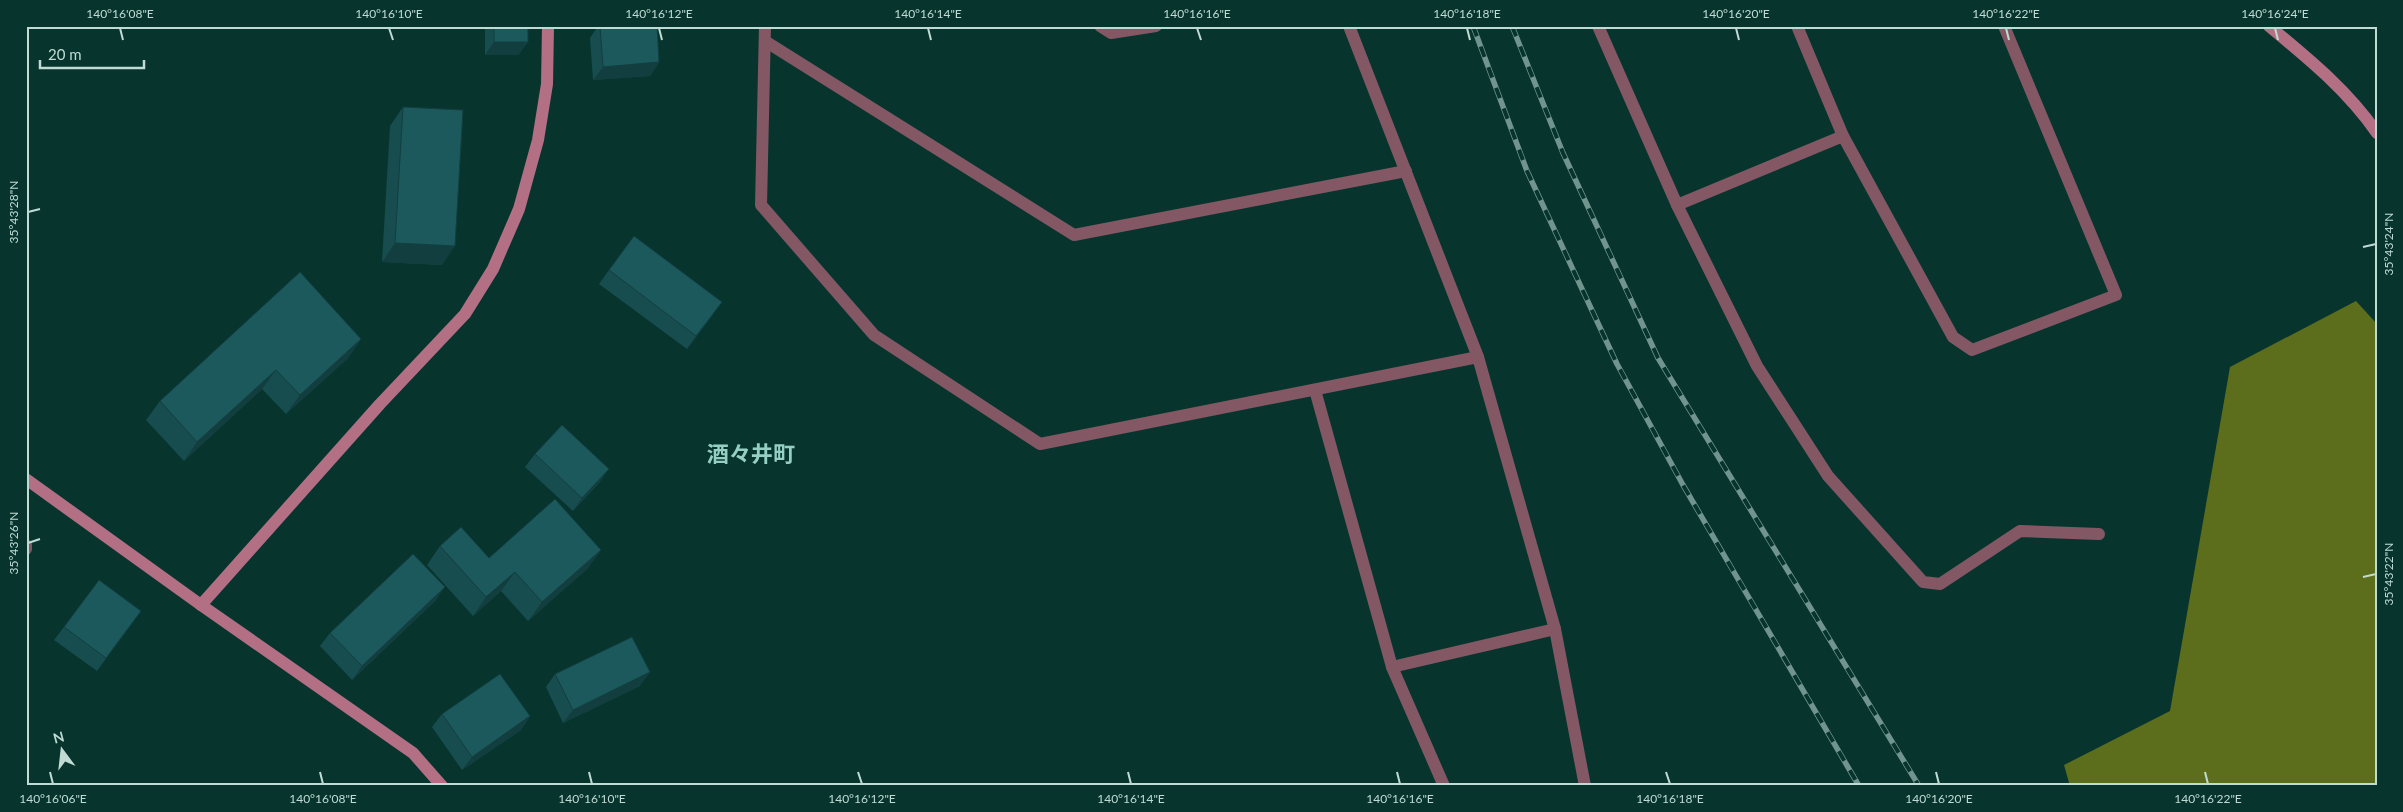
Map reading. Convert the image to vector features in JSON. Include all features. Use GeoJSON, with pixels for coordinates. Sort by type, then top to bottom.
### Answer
{"type":"FeatureCollection","features":[{"type":"Feature","properties":{"kind":"street"},"geometry":{"type":"LineString","coordinates":[[201,605],[380,404],[465,314],[493,269],[519,209],[538,140],[547,84],[548,26]]}},
{"type":"Feature","properties":{"kind":"street"},"geometry":{"type":"LineString","coordinates":[[765,26],[761,205],[874,335],[1040,444],[1478,357]]}},
{"type":"Feature","properties":{"kind":"street"},"geometry":{"type":"LineString","coordinates":[[1100,26],[1111,33],[1156,26]]}},
{"type":"Feature","properties":{"kind":"street"},"geometry":{"type":"LineString","coordinates":[[1349,26],[1478,357],[1555,628],[1585,786]]}},
{"type":"Feature","properties":{"kind":"street"},"geometry":{"type":"LineString","coordinates":[[1598,26],[1677,205],[1757,366],[1828,476],[1923,582],[1940,584],[2020,531],[2099,534]]}},
{"type":"Feature","properties":{"kind":"street"},"geometry":{"type":"LineString","coordinates":[[1797,26],[1843,136],[1953,337],[1972,350],[2116,295],[2004,26]]}},
{"type":"Feature","properties":{"kind":"street"},"geometry":{"type":"LineString","coordinates":[[2269,26],[2320,68],[2359,107],[2377,133]]}},
{"type":"Feature","properties":{"kind":"street"},"geometry":{"type":"LineString","coordinates":[[765,41],[1074,235],[1406,171]]}},
{"type":"Feature","properties":{"kind":"street"},"geometry":{"type":"LineString","coordinates":[[1677,205],[1843,136]]}},
{"type":"Feature","properties":{"kind":"street"},"geometry":{"type":"LineString","coordinates":[[1315,390],[1392,667],[1444,786]]}},
{"type":"Feature","properties":{"kind":"street"},"geometry":{"type":"LineString","coordinates":[[26,479],[201,605],[413,753],[442,786]]}},
{"type":"Feature","properties":{"kind":"street"},"geometry":{"type":"LineString","coordinates":[[26,545],[26,550]]}},
{"type":"Feature","properties":{"kind":"street"},"geometry":{"type":"LineString","coordinates":[[1392,667],[1555,628]]}},
{"type":"Feature","properties":{"kind":"green space"},"geometry":{"type":"Polygon","coordinates":[[[2356,301],[2377,324],[2377,786],[2070,786],[2064,765],[2170,711],[2230,367],[2356,301]]]}},
{"type":"Feature","properties":{"kind":"building"},"geometry":{"type":"Polygon","coordinates":[[[494,26],[528,26],[528,42],[494,42],[494,26]]]}},
{"type":"Feature","properties":{"kind":"building"},"geometry":{"type":"Polygon","coordinates":[[[600,26],[657,26],[659,62],[603,67],[600,26]]]}},
{"type":"Feature","properties":{"kind":"building"},"geometry":{"type":"Polygon","coordinates":[[[403,107],[463,110],[455,246],[395,243],[403,107]]]}},
{"type":"Feature","properties":{"kind":"building"},"geometry":{"type":"Polygon","coordinates":[[[634,236],[722,302],[696,336],[609,270],[634,236]]]}},
{"type":"Feature","properties":{"kind":"building"},"geometry":{"type":"Polygon","coordinates":[[[300,272],[361,339],[300,395],[276,370],[197,442],[160,401],[300,272]]]}},
{"type":"Feature","properties":{"kind":"building"},"geometry":{"type":"Polygon","coordinates":[[[562,425],[609,469],[582,498],[535,454],[562,425]]]}},
{"type":"Feature","properties":{"kind":"building"},"geometry":{"type":"Polygon","coordinates":[[[555,499],[601,550],[542,602],[515,572],[486,597],[440,546],[461,527],[489,558],[555,499]]]}},
{"type":"Feature","properties":{"kind":"building"},"geometry":{"type":"Polygon","coordinates":[[[413,554],[445,587],[362,666],[330,633],[413,554]]]}},
{"type":"Feature","properties":{"kind":"building"},"geometry":{"type":"Polygon","coordinates":[[[99,580],[141,611],[106,658],[64,627],[99,580]]]}},
{"type":"Feature","properties":{"kind":"building"},"geometry":{"type":"Polygon","coordinates":[[[632,637],[650,672],[573,710],[555,674],[632,637]]]}},
{"type":"Feature","properties":{"kind":"building"},"geometry":{"type":"Polygon","coordinates":[[[500,674],[530,716],[472,757],[442,714],[500,674]]]}},
{"type":"Feature","properties":{"kind":"railway"},"geometry":{"type":"LineString","coordinates":[[1473,26],[1527,171],[1617,364],[1683,485],[1859,786]]}},
{"type":"Feature","properties":{"kind":"railway"},"geometry":{"type":"LineString","coordinates":[[1512,26],[1563,153],[1658,358],[1919,786]]}},
{"type":"Feature","properties":{"kind":"district","name":"酒々井町"},"geometry":{"type":"Point","coordinates":[751,454]}}]}
